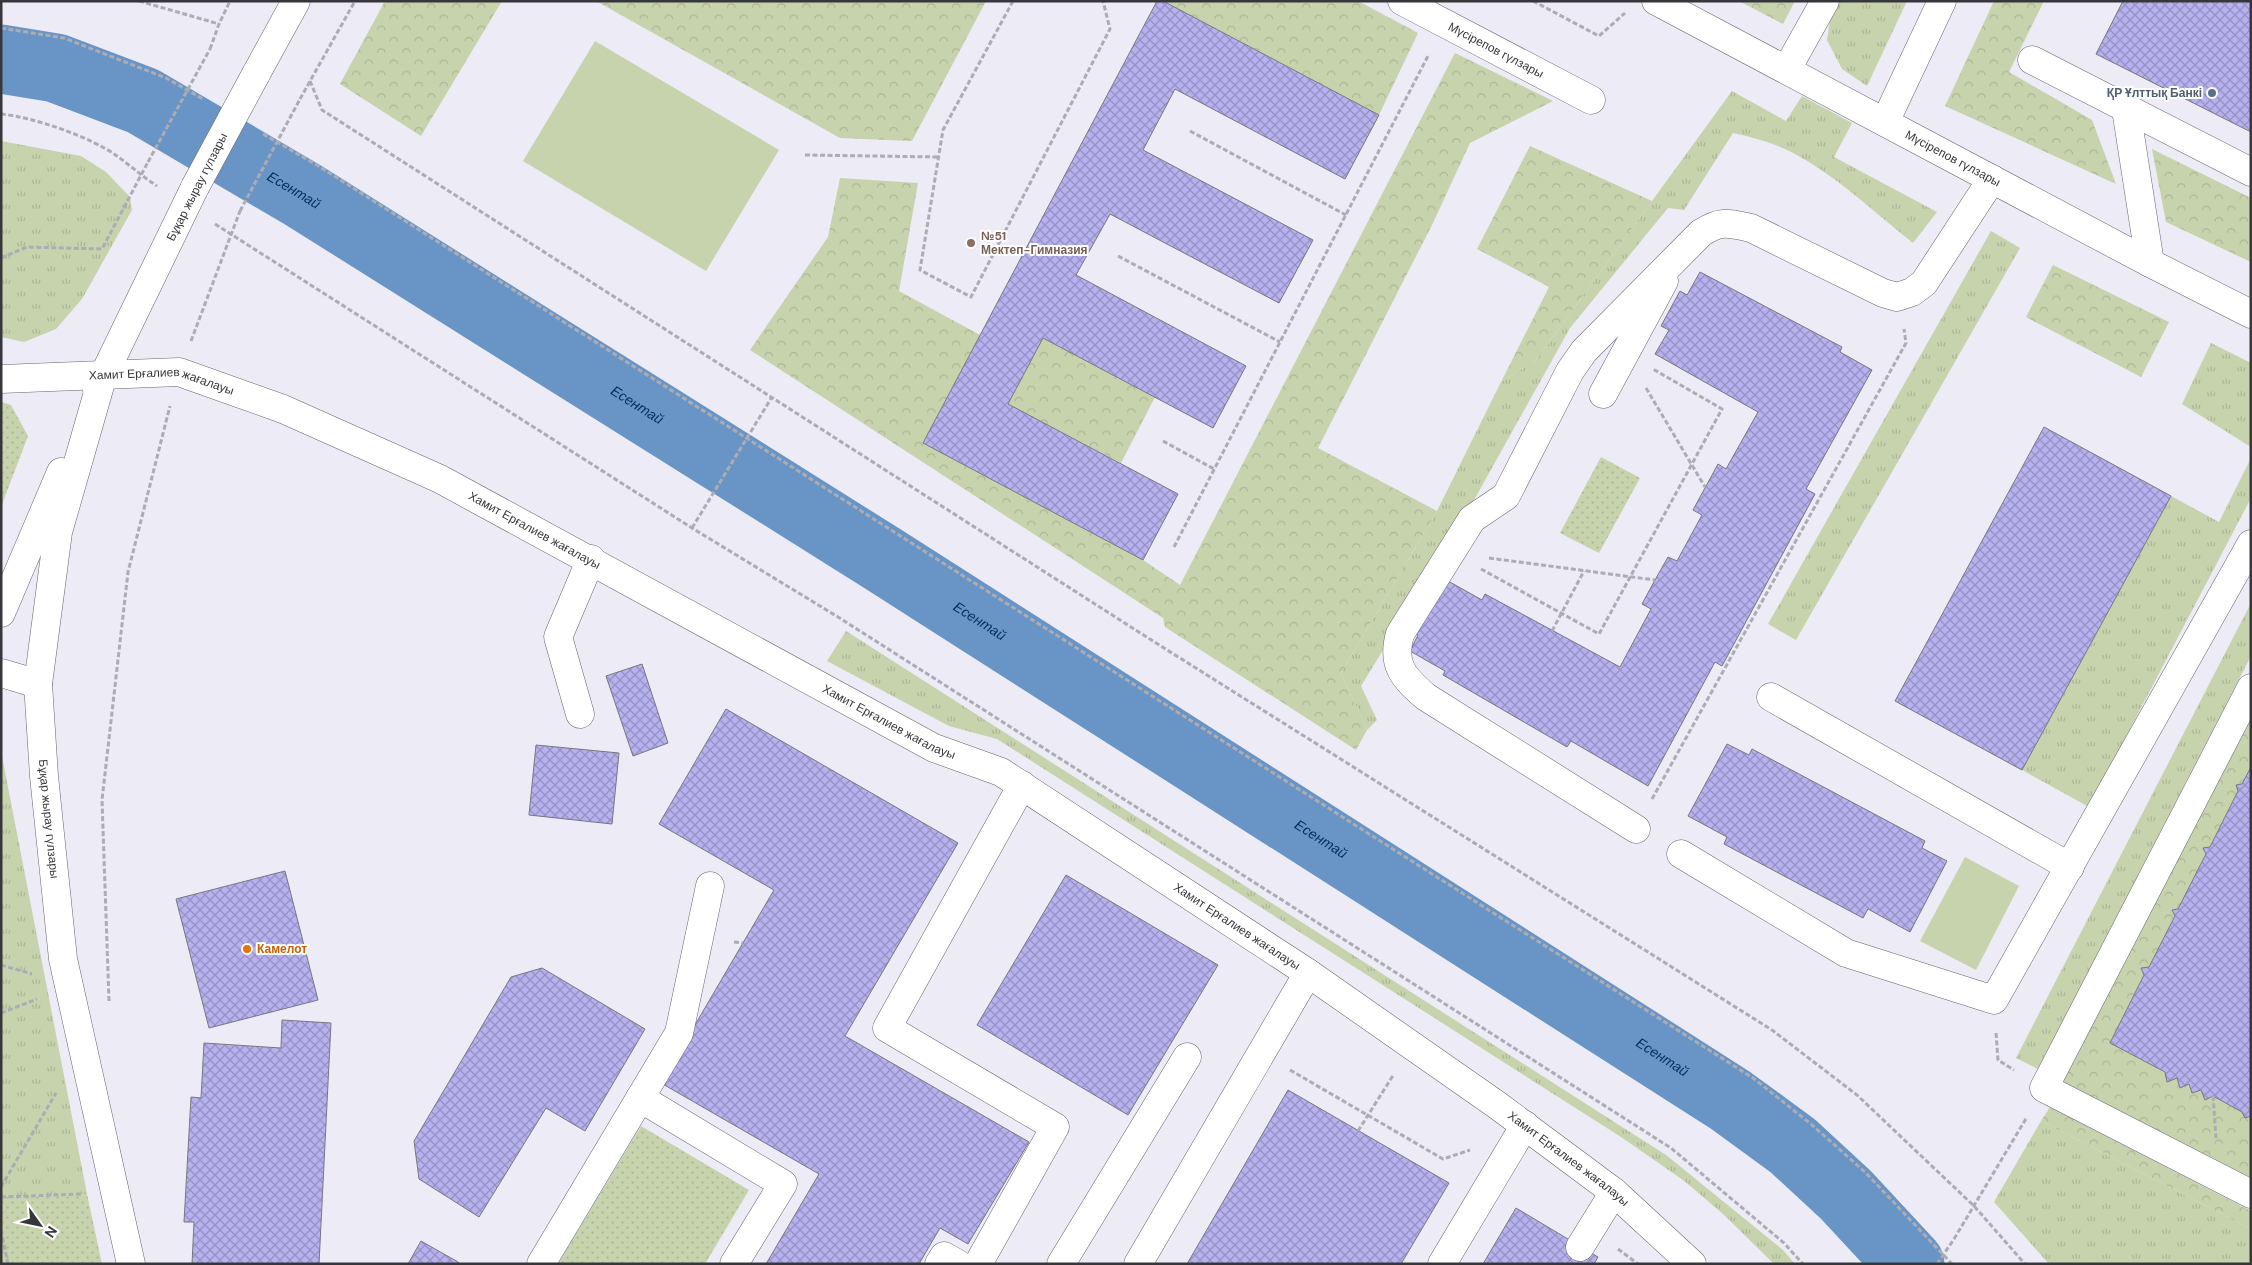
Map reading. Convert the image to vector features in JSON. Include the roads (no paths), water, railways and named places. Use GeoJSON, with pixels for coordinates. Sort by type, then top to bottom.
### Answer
{"type":"FeatureCollection","features":[{"type":"Feature","properties":{"kind":"street","name":"Бұқар жырау гүлзары"},"geometry":{"type":"LineString","coordinates":[[1,613],[103,375],[191,196],[296,1]]}},
{"type":"Feature","properties":{"kind":"street","name":"Мүсірепов гүлзары"},"geometry":{"type":"LineString","coordinates":[[1402,1],[1591,100]]}},
{"type":"Feature","properties":{"kind":"street"},"geometry":{"type":"LineString","coordinates":[[1786,70],[1825,1]]}},
{"type":"Feature","properties":{"kind":"street"},"geometry":{"type":"LineString","coordinates":[[1885,122],[1942,1]]}},
{"type":"Feature","properties":{"kind":"street","name":"Мүсірепов гүлзары"},"geometry":{"type":"LineString","coordinates":[[1644,4],[1726,37],[2150,263],[2251,314]]}},
{"type":"Feature","properties":{"kind":"street"},"geometry":{"type":"LineString","coordinates":[[2032,60],[2251,172]]}},
{"type":"Feature","properties":{"kind":"street"},"geometry":{"type":"LineString","coordinates":[[2126,109],[2150,263]]}},
{"type":"Feature","properties":{"kind":"street"},"geometry":{"type":"LineString","coordinates":[[1636,829],[1426,697],[1410,683],[1399,665],[1396,649],[1400,634],[1472,519],[1506,496],[1570,371],[1584,351],[1700,232],[1715,224],[1732,224],[1751,228],[1867,287],[1897,297],[1912,292],[1924,283],[1992,179]]}},
{"type":"Feature","properties":{"kind":"street"},"geometry":{"type":"LineString","coordinates":[[1603,394],[1679,254]]}},
{"type":"Feature","properties":{"kind":"street","name":"Хамит Ерғалиев жағалауы"},"geometry":{"type":"LineString","coordinates":[[1,379],[179,372],[283,410],[440,479],[591,559],[934,748],[1001,772],[1308,973],[1525,1126],[1614,1192],[1692,1264]]}},
{"type":"Feature","properties":{"kind":"street","name":"Бұқар жырау гүлзары"},"geometry":{"type":"LineString","coordinates":[[103,375],[58,532],[38,684],[44,776],[63,959],[131,1264]]}},
{"type":"Feature","properties":{"kind":"street"},"geometry":{"type":"LineString","coordinates":[[1681,854],[1846,953],[1994,1000],[2251,544]]}},
{"type":"Feature","properties":{"kind":"street"},"geometry":{"type":"LineString","coordinates":[[580,714],[558,637],[591,559]]}},
{"type":"Feature","properties":{"kind":"street"},"geometry":{"type":"LineString","coordinates":[[1,673],[38,684]]}},
{"type":"Feature","properties":{"kind":"street"},"geometry":{"type":"LineString","coordinates":[[2251,688],[2044,1088],[2251,1194]]}},
{"type":"Feature","properties":{"kind":"street"},"geometry":{"type":"LineString","coordinates":[[1771,697],[2070,867]]}},
{"type":"Feature","properties":{"kind":"street"},"geometry":{"type":"LineString","coordinates":[[978,1264],[1055,1127],[887,1028],[1022,785]]}},
{"type":"Feature","properties":{"kind":"street"},"geometry":{"type":"LineString","coordinates":[[541,1264],[679,1034],[710,886]]}},
{"type":"Feature","properties":{"kind":"street"},"geometry":{"type":"LineString","coordinates":[[1138,1264],[1308,973]]}},
{"type":"Feature","properties":{"kind":"street"},"geometry":{"type":"LineString","coordinates":[[1061,1264],[1187,1056]]}},
{"type":"Feature","properties":{"kind":"street"},"geometry":{"type":"LineString","coordinates":[[640,1098],[783,1184],[734,1264]]}},
{"type":"Feature","properties":{"kind":"street"},"geometry":{"type":"LineString","coordinates":[[1442,1264],[1525,1126]]}},
{"type":"Feature","properties":{"kind":"street"},"geometry":{"type":"LineString","coordinates":[[1586,1238],[1614,1192]]}},
{"type":"Feature","properties":{"kind":"street"},"geometry":{"type":"LineString","coordinates":[[939,1264],[944,1256],[958,1264]]}},
{"type":"Feature","properties":{"kind":"waterway","name":"Есентай"},"geometry":{"type":"LineString","coordinates":[[1,59],[56,68],[143,101],[303,195],[883,559],[1730,1100],[1793,1146],[1846,1195],[1910,1264]]}},
{"type":"Feature","properties":{"kind":"place","name":"ҚР Ұлттық Банкі"},"geometry":{"type":"Point","coordinates":[2212,93]}},
{"type":"Feature","properties":{"kind":"place","name":"№51 Мектеп-Гимназия"},"geometry":{"type":"Point","coordinates":[971,243]}},
{"type":"Feature","properties":{"kind":"place","name":"Камелот"},"geometry":{"type":"Point","coordinates":[247,949]}}]}
